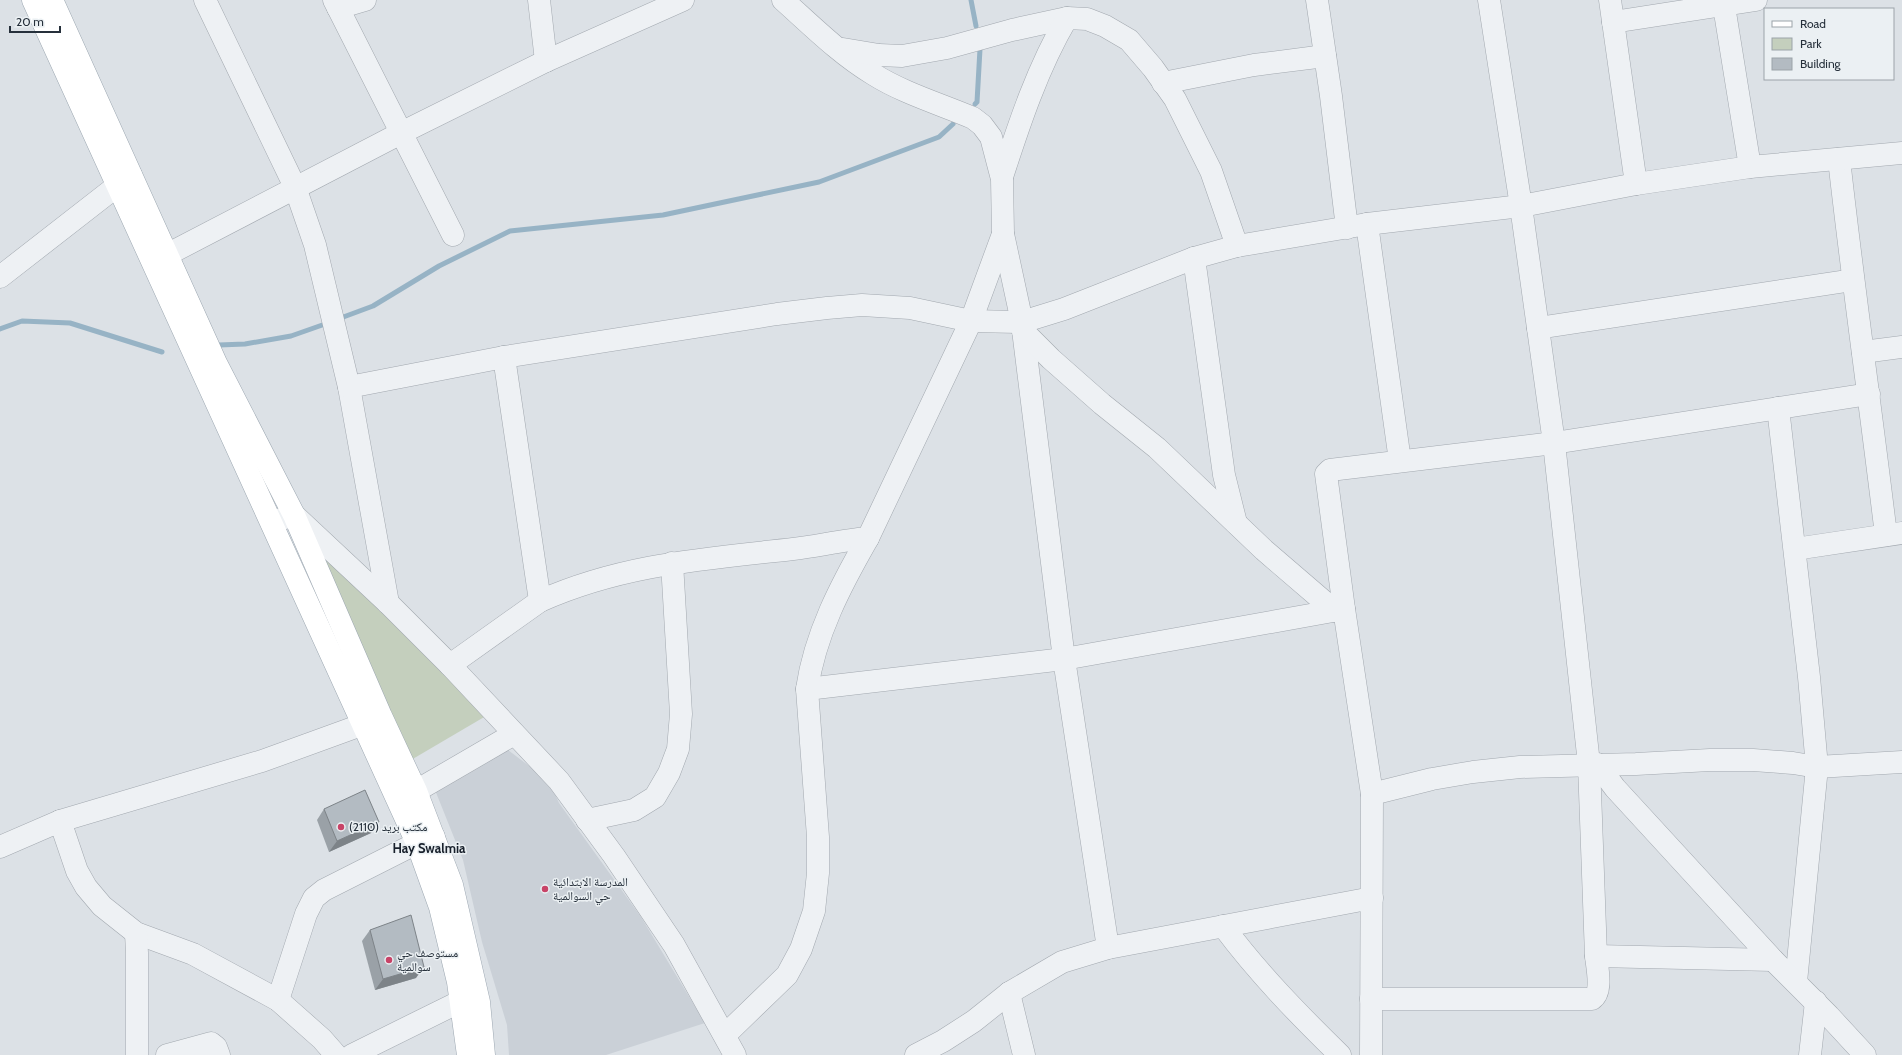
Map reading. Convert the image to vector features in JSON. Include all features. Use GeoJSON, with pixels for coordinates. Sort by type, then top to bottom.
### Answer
{"type":"FeatureCollection","features":[{"type":"Feature","properties":{"kind":"main road"},"geometry":{"type":"LineString","coordinates":[[33,0],[124,180],[160,258],[272,522],[372,720],[426,839],[452,885],[466,940],[479,1002],[484,1055]]}},
{"type":"Feature","properties":{"kind":"main road"},"geometry":{"type":"LineString","coordinates":[[52,0],[124,180]]}},
{"type":"Feature","properties":{"kind":"main road"},"geometry":{"type":"LineString","coordinates":[[160,258],[294,515],[372,720],[416,791],[460,1001],[468,1055]]}},
{"type":"Feature","properties":{"kind":"street"},"geometry":{"type":"LineString","coordinates":[[205,0],[295,187],[316,245],[349,387],[388,603]]}},
{"type":"Feature","properties":{"kind":"street"},"geometry":{"type":"LineString","coordinates":[[365,0],[336,4],[453,235]]}},
{"type":"Feature","properties":{"kind":"street"},"geometry":{"type":"LineString","coordinates":[[539,0],[546,61]]}},
{"type":"Feature","properties":{"kind":"street"},"geometry":{"type":"LineString","coordinates":[[160,258],[401,132],[546,61],[684,0]]}},
{"type":"Feature","properties":{"kind":"street"},"geometry":{"type":"LineString","coordinates":[[783,0],[838,48],[872,74],[885,81],[951,108],[982,125],[990,137],[1002,179],[1003,234],[1022,326],[1064,658],[1108,948]]}},
{"type":"Feature","properties":{"kind":"street"},"geometry":{"type":"LineString","coordinates":[[1317,0],[1325,56],[1400,461]]}},
{"type":"Feature","properties":{"kind":"street"},"geometry":{"type":"LineString","coordinates":[[1371,999],[1592,998],[1596,996],[1598,991],[1596,956],[1593,764],[1554,443],[1521,206],[1489,0]]}},
{"type":"Feature","properties":{"kind":"street"},"geometry":{"type":"LineString","coordinates":[[1610,0],[1636,184]]}},
{"type":"Feature","properties":{"kind":"street"},"geometry":{"type":"LineString","coordinates":[[1613,22],[1723,2],[1756,0]]}},
{"type":"Feature","properties":{"kind":"street"},"geometry":{"type":"LineString","coordinates":[[1723,2],[1750,167]]}},
{"type":"Feature","properties":{"kind":"street"},"geometry":{"type":"LineString","coordinates":[[838,48],[879,55],[923,54],[1012,30],[1067,18],[1087,19],[1105,26],[1129,40],[1175,99],[1211,171],[1237,246]]}},
{"type":"Feature","properties":{"kind":"street"},"geometry":{"type":"LineString","coordinates":[[1002,179],[1014,141],[1053,42],[1067,18]]}},
{"type":"Feature","properties":{"kind":"street"},"geometry":{"type":"LineString","coordinates":[[1163,83],[1254,65],[1325,56]]}},
{"type":"Feature","properties":{"kind":"street"},"geometry":{"type":"LineString","coordinates":[[349,387],[504,357],[777,314],[862,305],[910,308],[971,321],[1022,326],[1194,258],[1237,246],[1357,226],[1521,206],[1636,184],[1750,167],[1902,152]]}},
{"type":"Feature","properties":{"kind":"street"},"geometry":{"type":"LineString","coordinates":[[1794,549],[1894,534],[1869,394],[1852,280],[1839,159]]}},
{"type":"Feature","properties":{"kind":"street"},"geometry":{"type":"LineString","coordinates":[[0,276],[124,180]]}},
{"type":"Feature","properties":{"kind":"street"},"geometry":{"type":"LineString","coordinates":[[725,1035],[787,974],[801,949],[814,911],[818,873],[818,837],[807,689],[810,670],[820,635],[841,588],[868,538],[971,321],[1003,234]]}},
{"type":"Feature","properties":{"kind":"street"},"geometry":{"type":"LineString","coordinates":[[1194,258],[1224,475],[1236,524]]}},
{"type":"Feature","properties":{"kind":"street"},"geometry":{"type":"LineString","coordinates":[[1538,328],[1852,280]]}},
{"type":"Feature","properties":{"kind":"street"},"geometry":{"type":"LineString","coordinates":[[1022,326],[1051,359],[1157,448],[1264,550],[1339,610]]}},
{"type":"Feature","properties":{"kind":"street"},"geometry":{"type":"LineString","coordinates":[[1863,352],[1902,347]]}},
{"type":"Feature","properties":{"kind":"street"},"geometry":{"type":"LineString","coordinates":[[504,357],[540,601]]}},
{"type":"Feature","properties":{"kind":"street"},"geometry":{"type":"LineString","coordinates":[[1371,1055],[1372,794],[1339,610],[1326,474],[1330,470],[1554,443],[1869,394]]}},
{"type":"Feature","properties":{"kind":"street"},"geometry":{"type":"LineString","coordinates":[[1778,408],[1817,767],[1796,982]]}},
{"type":"Feature","properties":{"kind":"street"},"geometry":{"type":"LineString","coordinates":[[272,522],[294,515],[388,603],[450,665],[559,781],[614,856],[674,945],[736,1055]]}},
{"type":"Feature","properties":{"kind":"street"},"geometry":{"type":"LineString","coordinates":[[450,665],[540,601],[570,588],[621,572],[672,563],[868,538]]}},
{"type":"Feature","properties":{"kind":"street"},"geometry":{"type":"LineString","coordinates":[[587,820],[634,810],[655,797],[670,773],[678,749],[681,714],[672,563]]}},
{"type":"Feature","properties":{"kind":"street"},"geometry":{"type":"LineString","coordinates":[[807,689],[1064,658],[1339,610]]}},
{"type":"Feature","properties":{"kind":"street"},"geometry":{"type":"LineString","coordinates":[[0,847],[60,821],[262,761],[372,720]]}},
{"type":"Feature","properties":{"kind":"street"},"geometry":{"type":"LineString","coordinates":[[416,791],[514,734]]}},
{"type":"Feature","properties":{"kind":"street"},"geometry":{"type":"LineString","coordinates":[[1372,794],[1400,786],[1473,772],[1520,767],[1753,760],[1793,763],[1817,767],[1902,762]]}},
{"type":"Feature","properties":{"kind":"street"},"geometry":{"type":"LineString","coordinates":[[1593,764],[1773,960],[1816,1002],[1865,1055]]}},
{"type":"Feature","properties":{"kind":"street"},"geometry":{"type":"LineString","coordinates":[[60,821],[77,871],[86,887],[102,906],[136,933],[193,954],[278,1000],[322,1039],[336,1055]]}},
{"type":"Feature","properties":{"kind":"street"},"geometry":{"type":"LineString","coordinates":[[278,1000],[306,914],[314,898],[324,890],[426,839]]}},
{"type":"Feature","properties":{"kind":"street"},"geometry":{"type":"LineString","coordinates":[[916,1055],[949,1037],[1009,993],[1062,962],[1108,948],[1372,898]]}},
{"type":"Feature","properties":{"kind":"street"},"geometry":{"type":"LineString","coordinates":[[1223,926],[1247,958],[1295,1011],[1340,1055]]}},
{"type":"Feature","properties":{"kind":"street"},"geometry":{"type":"LineString","coordinates":[[136,933],[138,1055]]}},
{"type":"Feature","properties":{"kind":"street"},"geometry":{"type":"LineString","coordinates":[[1596,956],[1773,960]]}},
{"type":"Feature","properties":{"kind":"street"},"geometry":{"type":"LineString","coordinates":[[1009,993],[1024,1055]]}},
{"type":"Feature","properties":{"kind":"street"},"geometry":{"type":"LineString","coordinates":[[352,1055],[460,1001]]}},
{"type":"Feature","properties":{"kind":"street"},"geometry":{"type":"LineString","coordinates":[[1810,1055],[1816,1002]]}},
{"type":"Feature","properties":{"kind":"street"},"geometry":{"type":"LineString","coordinates":[[167,1055],[208,1043],[214,1044],[219,1055]]}},
{"type":"Feature","properties":{"kind":"shaded area","name":"المدرسة الابتدائية حي السوالمية"},"geometry":{"type":"Polygon","coordinates":[[[500,744],[549,781],[559,803],[641,917],[705,1023],[606,1055],[509,1055],[507,1025],[482,942],[463,860],[435,790],[500,744]]]}},
{"type":"Feature","properties":{"kind":"green space"},"geometry":{"type":"Polygon","coordinates":[[[309,541],[491,713],[411,760],[309,541]]]}},
{"type":"Feature","properties":{"kind":"building"},"geometry":{"type":"Polygon","coordinates":[[[365,790],[379,822],[337,841],[324,809],[365,790]]]}},
{"type":"Feature","properties":{"kind":"building","name":"مستوصف حي سوالمية"},"geometry":{"type":"Polygon","coordinates":[[[411,915],[424,967],[383,979],[370,930],[411,915]]]}},
{"type":"Feature","properties":{"kind":"waterway"},"geometry":{"type":"LineString","coordinates":[[971,0],[976,26]]}},
{"type":"Feature","properties":{"kind":"waterway"},"geometry":{"type":"LineString","coordinates":[[975,104],[977,102],[980,49]]}},
{"type":"Feature","properties":{"kind":"waterway"},"geometry":{"type":"LineString","coordinates":[[338,319],[373,306],[439,266],[510,231],[663,215],[819,182],[939,137],[953,124]]}},
{"type":"Feature","properties":{"kind":"waterway"},"geometry":{"type":"LineString","coordinates":[[0,329],[22,321],[70,323],[162,352]]}},
{"type":"Feature","properties":{"kind":"waterway"},"geometry":{"type":"LineString","coordinates":[[219,345],[245,344],[291,336],[328,323]]}},
{"type":"Feature","properties":{"kind":"place","name":"مكتب بريد (2110)"},"geometry":{"type":"Point","coordinates":[341,827]}},
{"type":"Feature","properties":{"kind":"place","name":"المدرسة الابتدائية حي السوالمية"},"geometry":{"type":"Point","coordinates":[545,889]}},
{"type":"Feature","properties":{"kind":"place","name":"مستوصف حي سوالمية"},"geometry":{"type":"Point","coordinates":[389,960]}},
{"type":"Feature","properties":{"kind":"district","name":"Hay Swalmia"},"geometry":{"type":"Point","coordinates":[429,848]}}]}
